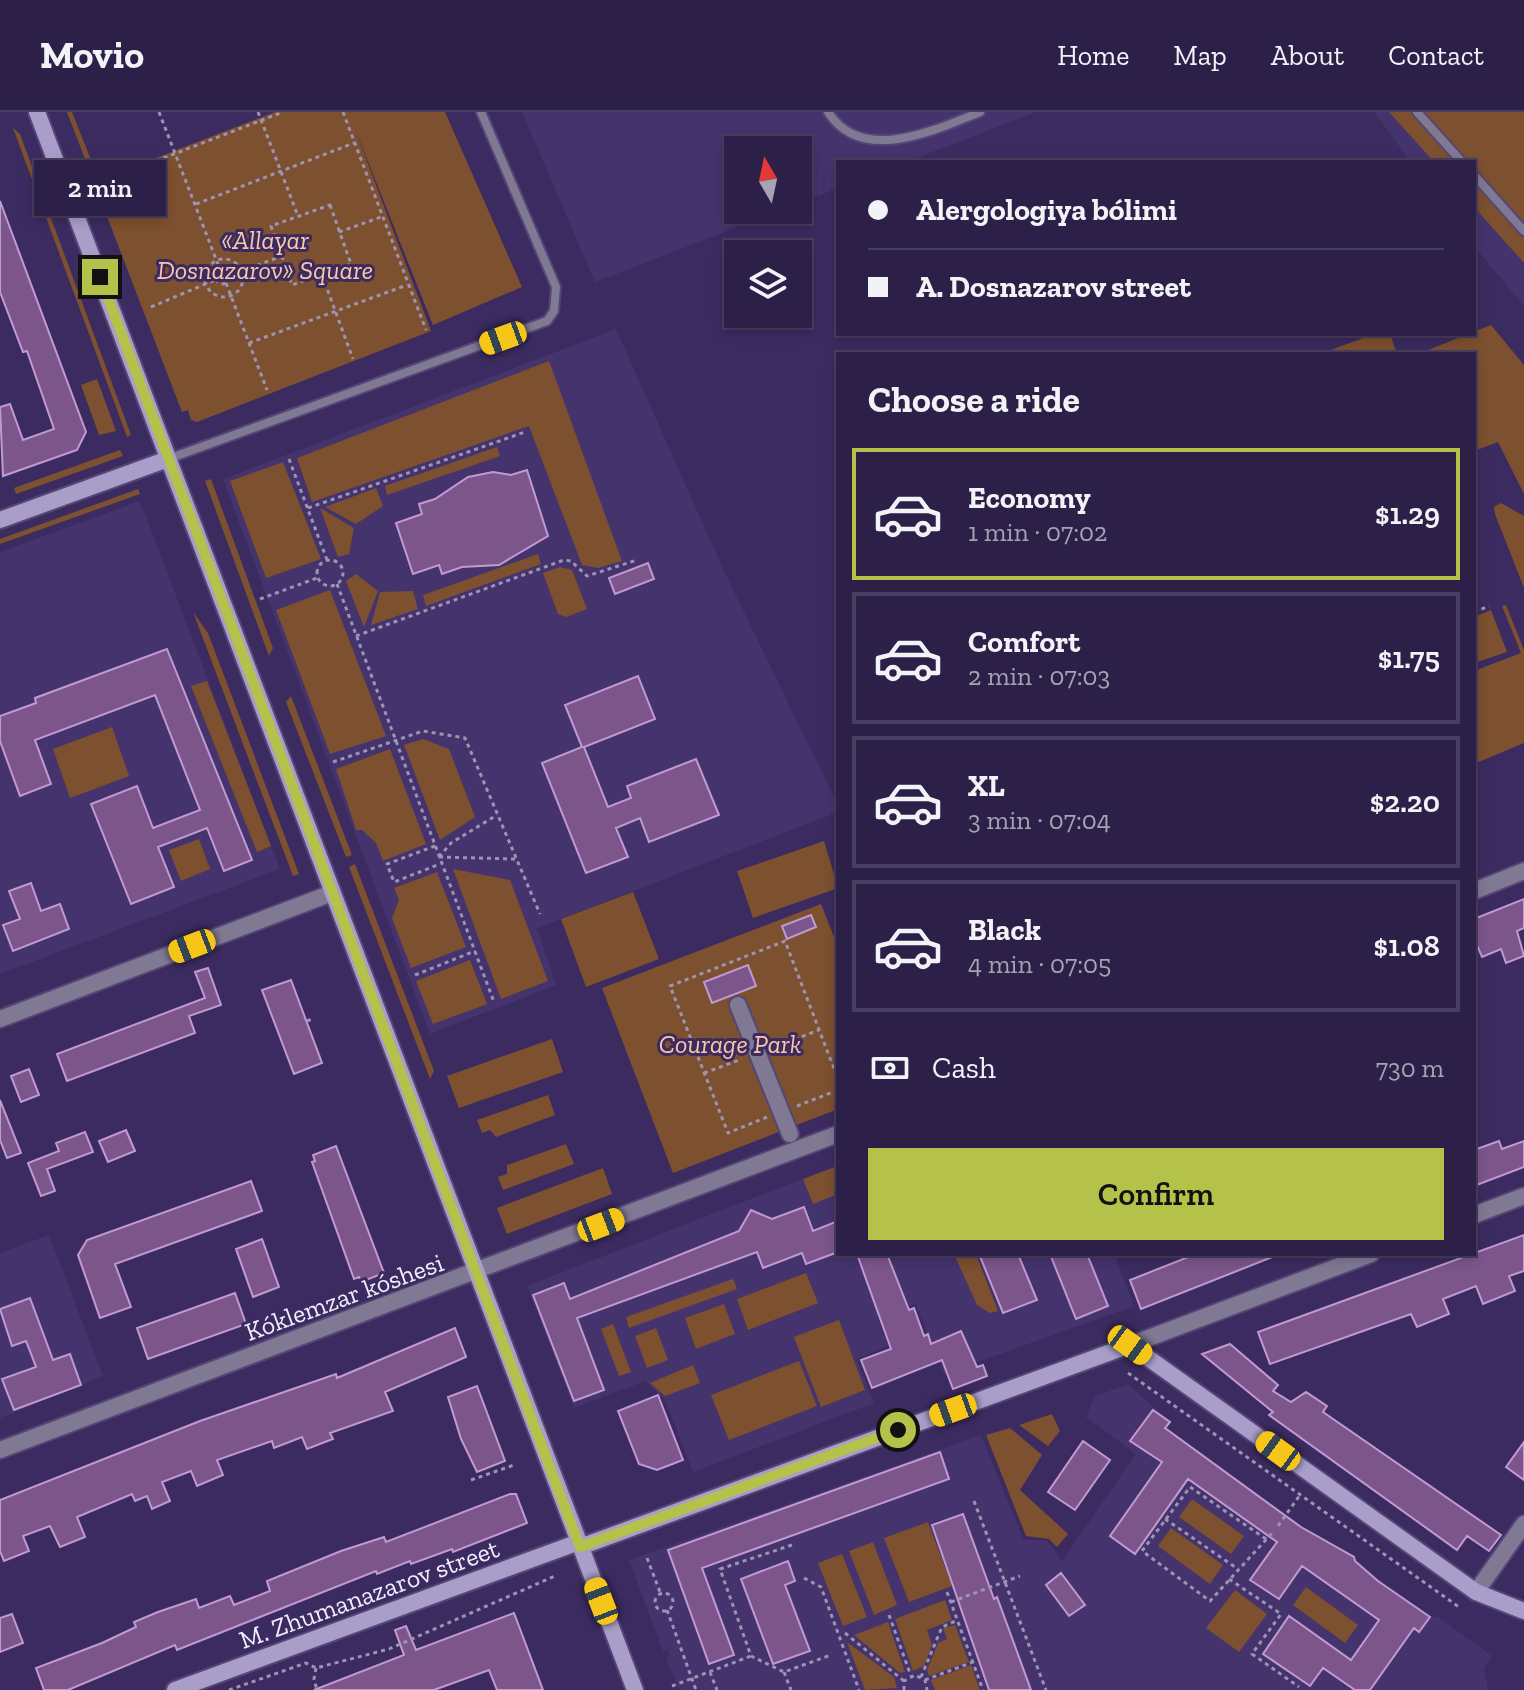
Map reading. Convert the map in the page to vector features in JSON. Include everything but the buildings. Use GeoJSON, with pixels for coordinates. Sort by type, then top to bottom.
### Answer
{"type":"FeatureCollection","features":[{"type":"Feature","properties":{"kind":"main road"},"geometry":{"type":"LineString","coordinates":[[37,112],[635,1690]]}},
{"type":"Feature","properties":{"kind":"main road"},"geometry":{"type":"LineString","coordinates":[[0,520],[168,459]]}},
{"type":"Feature","properties":{"kind":"main road"},"geometry":{"type":"LineString","coordinates":[[1130,1345],[1476,1592],[1524,1611]]}},
{"type":"Feature","properties":{"kind":"main road","name":"M. Zhumanazarov street"},"geometry":{"type":"LineString","coordinates":[[175,1690],[1130,1345]]}},
{"type":"Feature","properties":{"kind":"street"},"geometry":{"type":"LineString","coordinates":[[1476,890],[1524,871]]}},
{"type":"Feature","properties":{"kind":"street"},"geometry":{"type":"LineString","coordinates":[[0,1019],[332,893]]}},
{"type":"Feature","properties":{"kind":"street"},"geometry":{"type":"LineString","coordinates":[[738,1005],[790,1134]]}},
{"type":"Feature","properties":{"kind":"street","name":"Kóklemzar kóshesi"},"geometry":{"type":"LineString","coordinates":[[0,1450],[836,1135]]}},
{"type":"Feature","properties":{"kind":"street"},"geometry":{"type":"LineString","coordinates":[[1476,1214],[1524,1196]]}},
{"type":"Feature","properties":{"kind":"street","name":"M. Zhumanazarov street"},"geometry":{"type":"LineString","coordinates":[[1130,1345],[1366,1256]]}},
{"type":"Feature","properties":{"kind":"street"},"geometry":{"type":"LineString","coordinates":[[1476,1592],[1524,1524]]}},
{"type":"Feature","properties":{"kind":"lane"},"geometry":{"type":"LineString","coordinates":[[168,459],[547,321],[554,311],[556,287],[481,112]]}},
{"type":"Feature","properties":{"kind":"lane"},"geometry":{"type":"LineString","coordinates":[[828,112],[837,127],[873,142],[928,133],[980,112]]}},
{"type":"Feature","properties":{"kind":"lane"},"geometry":{"type":"LineString","coordinates":[[1417,112],[1460,160]]}},
{"type":"Feature","properties":{"kind":"lane"},"geometry":{"type":"LineString","coordinates":[[1476,177],[1524,231]]}},
{"type":"Feature","properties":{"kind":"path"},"geometry":{"type":"LineString","coordinates":[[159,112],[221,272],[228,276],[226,283],[267,390]]}},
{"type":"Feature","properties":{"kind":"path"},"geometry":{"type":"LineString","coordinates":[[258,112],[298,216]]}},
{"type":"Feature","properties":{"kind":"path"},"geometry":{"type":"LineString","coordinates":[[104,181],[283,112]]}},
{"type":"Feature","properties":{"kind":"path"},"geometry":{"type":"LineString","coordinates":[[343,112],[426,330]]}},
{"type":"Feature","properties":{"kind":"path"},"geometry":{"type":"LineString","coordinates":[[196,204],[354,143]]}},
{"type":"Feature","properties":{"kind":"path"},"geometry":{"type":"LineString","coordinates":[[330,205],[339,232],[351,264],[292,285],[271,226],[330,205]]}},
{"type":"Feature","properties":{"kind":"path"},"geometry":{"type":"LineString","coordinates":[[339,232],[383,216]]}},
{"type":"Feature","properties":{"kind":"path"},"geometry":{"type":"LineString","coordinates":[[242,271],[282,256]]}},
{"type":"Feature","properties":{"kind":"path"},"geometry":{"type":"LineString","coordinates":[[229,259],[242,271],[243,283],[231,296],[213,294],[206,285],[205,273],[217,260],[229,259]]}},
{"type":"Feature","properties":{"kind":"path"},"geometry":{"type":"LineString","coordinates":[[151,307],[206,285],[221,272]]}},
{"type":"Feature","properties":{"kind":"path"},"geometry":{"type":"LineString","coordinates":[[322,275],[353,359]]}},
{"type":"Feature","properties":{"kind":"path"},"geometry":{"type":"LineString","coordinates":[[215,280],[220,285],[226,283]]}},
{"type":"Feature","properties":{"kind":"path"},"geometry":{"type":"LineString","coordinates":[[249,343],[408,284]]}},
{"type":"Feature","properties":{"kind":"path"},"geometry":{"type":"LineString","coordinates":[[308,508],[525,432]]}},
{"type":"Feature","properties":{"kind":"path"},"geometry":{"type":"LineString","coordinates":[[289,459],[327,560],[342,566],[343,578],[337,584],[324,584],[318,578]]}},
{"type":"Feature","properties":{"kind":"path"},"geometry":{"type":"LineString","coordinates":[[318,578],[320,565],[327,560]]}},
{"type":"Feature","properties":{"kind":"path"},"geometry":{"type":"LineString","coordinates":[[356,636],[564,560],[587,576],[637,560]]}},
{"type":"Feature","properties":{"kind":"path"},"geometry":{"type":"LineString","coordinates":[[260,599],[318,578]]}},
{"type":"Feature","properties":{"kind":"path"},"geometry":{"type":"LineString","coordinates":[[337,584],[494,1002]]}},
{"type":"Feature","properties":{"kind":"path"},"geometry":{"type":"LineString","coordinates":[[1476,611],[1489,606]]}},
{"type":"Feature","properties":{"kind":"path"},"geometry":{"type":"LineString","coordinates":[[333,762],[423,731],[465,738],[540,914]]}},
{"type":"Feature","properties":{"kind":"path"},"geometry":{"type":"LineString","coordinates":[[439,857],[451,843],[497,815]]}},
{"type":"Feature","properties":{"kind":"path"},"geometry":{"type":"LineString","coordinates":[[435,846],[387,864],[394,882],[441,864]]}},
{"type":"Feature","properties":{"kind":"path"},"geometry":{"type":"LineString","coordinates":[[439,857],[516,859]]}},
{"type":"Feature","properties":{"kind":"path"},"geometry":{"type":"LineString","coordinates":[[728,1133],[670,986],[785,941],[836,1074]]}},
{"type":"Feature","properties":{"kind":"path"},"geometry":{"type":"LineString","coordinates":[[415,975],[475,951]]}},
{"type":"Feature","properties":{"kind":"path"},"geometry":{"type":"LineString","coordinates":[[1128,1373],[1459,1607]]}},
{"type":"Feature","properties":{"kind":"path"},"geometry":{"type":"LineString","coordinates":[[471,1480],[514,1465]]}},
{"type":"Feature","properties":{"kind":"path"},"geometry":{"type":"LineString","coordinates":[[1266,1539],[1190,1487],[1142,1551],[1210,1601],[1273,1532]]}},
{"type":"Feature","properties":{"kind":"path"},"geometry":{"type":"LineString","coordinates":[[1278,1526],[1300,1495]]}},
{"type":"Feature","properties":{"kind":"path"},"geometry":{"type":"LineString","coordinates":[[974,1501],[1046,1690]]}},
{"type":"Feature","properties":{"kind":"path"},"geometry":{"type":"LineString","coordinates":[[1165,1519],[1238,1569]]}},
{"type":"Feature","properties":{"kind":"path"},"geometry":{"type":"LineString","coordinates":[[791,1690],[784,1672],[751,1656],[720,1569],[792,1545]]}},
{"type":"Feature","properties":{"kind":"path"},"geometry":{"type":"LineString","coordinates":[[647,1558],[660,1593],[672,1598],[667,1610],[696,1690]]}},
{"type":"Feature","properties":{"kind":"path"},"geometry":{"type":"LineString","coordinates":[[229,1690],[306,1663],[316,1668],[389,1649],[555,1576]]}},
{"type":"Feature","properties":{"kind":"path"},"geometry":{"type":"LineString","coordinates":[[951,1602],[1020,1576]]}},
{"type":"Feature","properties":{"kind":"path"},"geometry":{"type":"LineString","coordinates":[[804,1578],[821,1587],[859,1690]]}},
{"type":"Feature","properties":{"kind":"path"},"geometry":{"type":"LineString","coordinates":[[1229,1579],[1281,1614],[1252,1654],[1299,1687]]}},
{"type":"Feature","properties":{"kind":"path"},"geometry":{"type":"LineString","coordinates":[[947,1592],[983,1690]]}},
{"type":"Feature","properties":{"kind":"path"},"geometry":{"type":"LineString","coordinates":[[660,1593],[655,1600],[656,1606],[667,1610]]}},
{"type":"Feature","properties":{"kind":"path"},"geometry":{"type":"LineString","coordinates":[[889,1615],[911,1676]]}},
{"type":"Feature","properties":{"kind":"path"},"geometry":{"type":"LineString","coordinates":[[921,1677],[942,1627],[958,1620]]}},
{"type":"Feature","properties":{"kind":"path"},"geometry":{"type":"LineString","coordinates":[[845,1633],[904,1681]]}},
{"type":"Feature","properties":{"kind":"path"},"geometry":{"type":"LineString","coordinates":[[784,1672],[831,1655]]}},
{"type":"Feature","properties":{"kind":"path"},"geometry":{"type":"LineString","coordinates":[[672,1686],[751,1656]]}},
{"type":"Feature","properties":{"kind":"path"},"geometry":{"type":"LineString","coordinates":[[925,1680],[973,1662]]}},
{"type":"Feature","properties":{"kind":"path"},"geometry":{"type":"LineString","coordinates":[[316,1668],[317,1690]]}},
{"type":"Feature","properties":{"kind":"path"},"geometry":{"type":"LineString","coordinates":[[710,1672],[717,1690]]}},
{"type":"Feature","properties":{"kind":"path"},"geometry":{"type":"LineString","coordinates":[[903,1690],[904,1681],[911,1676],[925,1680],[927,1690]]}},
{"type":"Feature","properties":{"kind":"shaded area"},"geometry":{"type":"Polygon","coordinates":[[[522,112],[1036,112],[911,160],[836,160],[836,189],[812,198],[812,136],[724,136],[724,224],[746,224],[595,282],[522,112]]]}},
{"type":"Feature","properties":{"kind":"shaded area"},"geometry":{"type":"Polygon","coordinates":[[[1374,112],[1524,112],[1524,306],[1476,248],[1476,160],[1410,160],[1374,112]]]}},
{"type":"Feature","properties":{"kind":"shaded area"},"geometry":{"type":"Polygon","coordinates":[[[616,329],[725,573],[836,801],[836,813],[537,928],[556,985],[430,1034],[223,479],[616,329]]]}},
{"type":"Feature","properties":{"kind":"shaded area"},"geometry":{"type":"Polygon","coordinates":[[[140,501],[280,869],[0,974],[0,552],[140,501]]]}},
{"type":"Feature","properties":{"kind":"shaded area"},"geometry":{"type":"Polygon","coordinates":[[[836,1166],[836,1256],[1115,1256],[1134,1306],[944,1374],[916,1304],[878,1318],[888,1346],[857,1359],[874,1403],[693,1472],[665,1400],[645,1381],[574,1408],[527,1286],[836,1166]]]}},
{"type":"Feature","properties":{"kind":"shaded area"},"geometry":{"type":"Polygon","coordinates":[[[49,1235],[103,1376],[0,1418],[0,1253],[49,1235]]]}},
{"type":"Feature","properties":{"kind":"shaded area"},"geometry":{"type":"Polygon","coordinates":[[[1128,1384],[1170,1422],[1166,1428],[1301,1527],[1354,1557],[1384,1585],[1378,1593],[1393,1605],[1400,1596],[1430,1617],[1438,1617],[1492,1656],[1484,1669],[1488,1690],[679,1690],[666,1658],[670,1656],[667,1649],[663,1651],[629,1560],[981,1435],[1023,1539],[1047,1541],[1062,1561],[1136,1454],[1086,1417],[1094,1397],[1128,1384]]]}},
{"type":"Feature","properties":{"kind":"green space","name":"«Allayar Dosnazarov» Square"},"geometry":{"type":"Polygon","coordinates":[[[67,112],[72,112],[99,180],[275,112],[445,112],[522,287],[433,325],[353,124],[431,331],[197,422],[191,420],[188,410],[182,412],[67,112]]]}},
{"type":"Feature","properties":{"kind":"green space"},"geometry":{"type":"Polygon","coordinates":[[[1389,112],[1524,112],[1524,263],[1476,209],[1476,160],[1432,160],[1389,112]]]}},
{"type":"Feature","properties":{"kind":"green space"},"geometry":{"type":"Polygon","coordinates":[[[13,128],[20,134],[131,435],[127,437],[13,128]]]}},
{"type":"Feature","properties":{"kind":"green space"},"geometry":{"type":"Polygon","coordinates":[[[1491,325],[1524,365],[1524,494],[1498,442],[1476,450],[1476,352],[1423,352],[1463,336],[1476,336],[1476,331],[1491,325]]]}},
{"type":"Feature","properties":{"kind":"green space"},"geometry":{"type":"Polygon","coordinates":[[[1369,336],[1391,336],[1396,352],[1325,352],[1369,336]]]}},
{"type":"Feature","properties":{"kind":"green space"},"geometry":{"type":"Polygon","coordinates":[[[549,361],[622,561],[598,568],[582,565],[529,426],[312,502],[297,458],[549,361]]]}},
{"type":"Feature","properties":{"kind":"green space"},"geometry":{"type":"Polygon","coordinates":[[[97,379],[116,431],[99,435],[81,385],[97,379]]]}},
{"type":"Feature","properties":{"kind":"green space"},"geometry":{"type":"Polygon","coordinates":[[[497,447],[500,456],[387,495],[385,486],[497,447]]]}},
{"type":"Feature","properties":{"kind":"green space"},"geometry":{"type":"Polygon","coordinates":[[[120,450],[123,456],[16,494],[14,488],[120,450]]]}},
{"type":"Feature","properties":{"kind":"green space"},"geometry":{"type":"Polygon","coordinates":[[[283,462],[321,559],[266,578],[230,481],[283,462]]]}},
{"type":"Feature","properties":{"kind":"green space"},"geometry":{"type":"Polygon","coordinates":[[[211,479],[273,648],[269,656],[205,481],[211,479]]]}},
{"type":"Feature","properties":{"kind":"green space"},"geometry":{"type":"Polygon","coordinates":[[[376,488],[383,506],[356,524],[325,507],[376,488]]]}},
{"type":"Feature","properties":{"kind":"green space"},"geometry":{"type":"Polygon","coordinates":[[[138,489],[140,494],[0,544],[0,539],[138,489]]]}},
{"type":"Feature","properties":{"kind":"green space"},"geometry":{"type":"Polygon","coordinates":[[[1501,503],[1524,516],[1524,588],[1495,514],[1494,507],[1501,503]]]}},
{"type":"Feature","properties":{"kind":"green space"},"geometry":{"type":"Polygon","coordinates":[[[320,508],[354,528],[349,554],[338,557],[320,508]]]}},
{"type":"Feature","properties":{"kind":"green space"},"geometry":{"type":"Polygon","coordinates":[[[538,554],[541,564],[426,606],[423,595],[538,554]]]}},
{"type":"Feature","properties":{"kind":"green space"},"geometry":{"type":"Polygon","coordinates":[[[560,567],[572,570],[587,609],[566,617],[558,614],[543,573],[560,567]]]}},
{"type":"Feature","properties":{"kind":"green space"},"geometry":{"type":"Polygon","coordinates":[[[356,574],[378,591],[364,627],[346,581],[356,574]]]}},
{"type":"Feature","properties":{"kind":"green space"},"geometry":{"type":"Polygon","coordinates":[[[330,590],[386,736],[330,754],[276,610],[330,590]]]}},
{"type":"Feature","properties":{"kind":"green space"},"geometry":{"type":"Polygon","coordinates":[[[413,591],[418,609],[371,625],[380,592],[413,591]]]}},
{"type":"Feature","properties":{"kind":"green space"},"geometry":{"type":"Polygon","coordinates":[[[1506,605],[1524,650],[1524,743],[1476,763],[1476,670],[1521,653],[1502,606],[1506,605]]]}},
{"type":"Feature","properties":{"kind":"green space"},"geometry":{"type":"Polygon","coordinates":[[[1491,610],[1507,652],[1476,662],[1476,616],[1491,610]]]}},
{"type":"Feature","properties":{"kind":"green space"},"geometry":{"type":"Polygon","coordinates":[[[193,612],[208,633],[299,874],[293,876],[193,612]]]}},
{"type":"Feature","properties":{"kind":"green space"},"geometry":{"type":"Polygon","coordinates":[[[207,681],[271,846],[257,852],[191,686],[207,681]]]}},
{"type":"Feature","properties":{"kind":"green space"},"geometry":{"type":"Polygon","coordinates":[[[291,696],[352,855],[346,857],[286,702],[291,696]]]}},
{"type":"Feature","properties":{"kind":"green space"},"geometry":{"type":"Polygon","coordinates":[[[112,727],[129,776],[70,798],[53,749],[112,727]]]}},
{"type":"Feature","properties":{"kind":"green space"},"geometry":{"type":"Polygon","coordinates":[[[423,739],[449,749],[475,817],[440,840],[404,745],[423,739]]]}},
{"type":"Feature","properties":{"kind":"green space"},"geometry":{"type":"Polygon","coordinates":[[[390,749],[426,844],[383,861],[376,843],[362,830],[356,830],[336,769],[390,749]]]}},
{"type":"Feature","properties":{"kind":"green space"},"geometry":{"type":"Polygon","coordinates":[[[199,839],[210,869],[181,881],[169,850],[199,839]]]}},
{"type":"Feature","properties":{"kind":"green space"},"geometry":{"type":"Polygon","coordinates":[[[824,841],[836,889],[753,918],[737,871],[824,841]]]}},
{"type":"Feature","properties":{"kind":"green space"},"geometry":{"type":"Polygon","coordinates":[[[355,864],[434,1071],[430,1079],[349,867],[355,864]]]}},
{"type":"Feature","properties":{"kind":"green space"},"geometry":{"type":"Polygon","coordinates":[[[453,869],[510,880],[548,981],[501,999],[453,869]]]}},
{"type":"Feature","properties":{"kind":"green space"},"geometry":{"type":"Polygon","coordinates":[[[437,872],[466,947],[411,968],[392,918],[399,900],[394,888],[437,872]]]}},
{"type":"Feature","properties":{"kind":"green space"},"geometry":{"type":"Polygon","coordinates":[[[633,892],[659,959],[586,987],[561,919],[633,892]]]}},
{"type":"Feature","properties":{"kind":"green space","name":"Courage Park"},"geometry":{"type":"Polygon","coordinates":[[[821,904],[836,942],[836,1110],[673,1173],[602,988],[821,904]]]}},
{"type":"Feature","properties":{"kind":"green space"},"geometry":{"type":"Polygon","coordinates":[[[470,960],[487,1004],[433,1024],[416,981],[470,960]]]}},
{"type":"Feature","properties":{"kind":"green space"},"geometry":{"type":"Polygon","coordinates":[[[552,1039],[563,1072],[459,1108],[447,1076],[552,1039]]]}},
{"type":"Feature","properties":{"kind":"green space"},"geometry":{"type":"Polygon","coordinates":[[[548,1095],[555,1115],[496,1137],[490,1130],[482,1133],[477,1120],[548,1095]]]}},
{"type":"Feature","properties":{"kind":"green space"},"geometry":{"type":"Polygon","coordinates":[[[566,1144],[574,1164],[503,1190],[498,1177],[507,1174],[507,1165],[566,1144]]]}},
{"type":"Feature","properties":{"kind":"green space"},"geometry":{"type":"Polygon","coordinates":[[[836,1167],[836,1195],[813,1204],[803,1179],[836,1167]]]}},
{"type":"Feature","properties":{"kind":"green space"},"geometry":{"type":"Polygon","coordinates":[[[603,1168],[612,1194],[507,1234],[497,1208],[603,1168]]]}},
{"type":"Feature","properties":{"kind":"green space"},"geometry":{"type":"Polygon","coordinates":[[[955,1256],[977,1256],[998,1311],[990,1313],[977,1305],[955,1256]]]}},
{"type":"Feature","properties":{"kind":"green space"},"geometry":{"type":"Polygon","coordinates":[[[806,1273],[818,1303],[748,1330],[737,1299],[806,1273]]]}},
{"type":"Feature","properties":{"kind":"green space"},"geometry":{"type":"Polygon","coordinates":[[[733,1279],[737,1289],[629,1328],[626,1317],[733,1279]]]}},
{"type":"Feature","properties":{"kind":"green space"},"geometry":{"type":"Polygon","coordinates":[[[724,1304],[735,1334],[696,1349],[685,1318],[724,1304]]]}},
{"type":"Feature","properties":{"kind":"green space"},"geometry":{"type":"Polygon","coordinates":[[[839,1320],[865,1390],[821,1407],[794,1337],[839,1320]]]}},
{"type":"Feature","properties":{"kind":"green space"},"geometry":{"type":"Polygon","coordinates":[[[613,1324],[631,1372],[619,1376],[601,1329],[613,1324]]]}},
{"type":"Feature","properties":{"kind":"green space"},"geometry":{"type":"Polygon","coordinates":[[[656,1328],[668,1360],[647,1368],[635,1336],[656,1328]]]}},
{"type":"Feature","properties":{"kind":"green space"},"geometry":{"type":"Polygon","coordinates":[[[799,1361],[817,1406],[729,1440],[711,1395],[799,1361]]]}},
{"type":"Feature","properties":{"kind":"green space"},"geometry":{"type":"Polygon","coordinates":[[[693,1365],[700,1383],[665,1396],[650,1383],[693,1365]]]}},
{"type":"Feature","properties":{"kind":"green space"},"geometry":{"type":"Polygon","coordinates":[[[1052,1414],[1060,1431],[1048,1446],[1019,1425],[1052,1414]]]}},
{"type":"Feature","properties":{"kind":"green space"},"geometry":{"type":"Polygon","coordinates":[[[1010,1428],[1042,1455],[1020,1490],[1068,1534],[1057,1547],[1049,1539],[1026,1536],[986,1435],[1010,1428]]]}},
{"type":"Feature","properties":{"kind":"green space"},"geometry":{"type":"Polygon","coordinates":[[[1192,1499],[1244,1536],[1231,1554],[1179,1517],[1192,1499]]]}},
{"type":"Feature","properties":{"kind":"green space"},"geometry":{"type":"Polygon","coordinates":[[[928,1522],[952,1586],[909,1602],[884,1538],[928,1522]]]}},
{"type":"Feature","properties":{"kind":"green space"},"geometry":{"type":"Polygon","coordinates":[[[1171,1528],[1223,1565],[1210,1584],[1158,1546],[1171,1528]]]}},
{"type":"Feature","properties":{"kind":"green space"},"geometry":{"type":"Polygon","coordinates":[[[873,1542],[897,1605],[874,1615],[849,1551],[873,1542]]]}},
{"type":"Feature","properties":{"kind":"green space"},"geometry":{"type":"Polygon","coordinates":[[[842,1554],[867,1617],[843,1626],[818,1563],[842,1554]]]}},
{"type":"Feature","properties":{"kind":"green space"},"geometry":{"type":"Polygon","coordinates":[[[1306,1587],[1358,1625],[1345,1643],[1293,1605],[1306,1587]]]}},
{"type":"Feature","properties":{"kind":"green space"},"geometry":{"type":"Polygon","coordinates":[[[1235,1590],[1267,1614],[1239,1652],[1206,1628],[1235,1590]]]}},
{"type":"Feature","properties":{"kind":"green space"},"geometry":{"type":"Polygon","coordinates":[[[945,1600],[952,1620],[927,1630],[932,1645],[924,1666],[913,1671],[895,1619],[945,1600]]]}},
{"type":"Feature","properties":{"kind":"green space"},"geometry":{"type":"Polygon","coordinates":[[[888,1622],[905,1672],[900,1673],[854,1635],[888,1622]]]}},
{"type":"Feature","properties":{"kind":"green space"},"geometry":{"type":"Polygon","coordinates":[[[955,1625],[969,1662],[929,1676],[927,1670],[938,1643],[947,1639],[943,1628],[955,1625]]]}},
{"type":"Feature","properties":{"kind":"green space"},"geometry":{"type":"Polygon","coordinates":[[[847,1642],[894,1677],[897,1688],[865,1690],[847,1642]]]}},
{"type":"Feature","properties":{"kind":"green space"},"geometry":{"type":"Polygon","coordinates":[[[971,1665],[980,1690],[935,1690],[931,1680],[971,1665]]]}},
{"type":"Feature","properties":{"kind":"route"},"geometry":{"type":"LineString","coordinates":[[100,277],[580,1547],[898,1430]]}}]}
